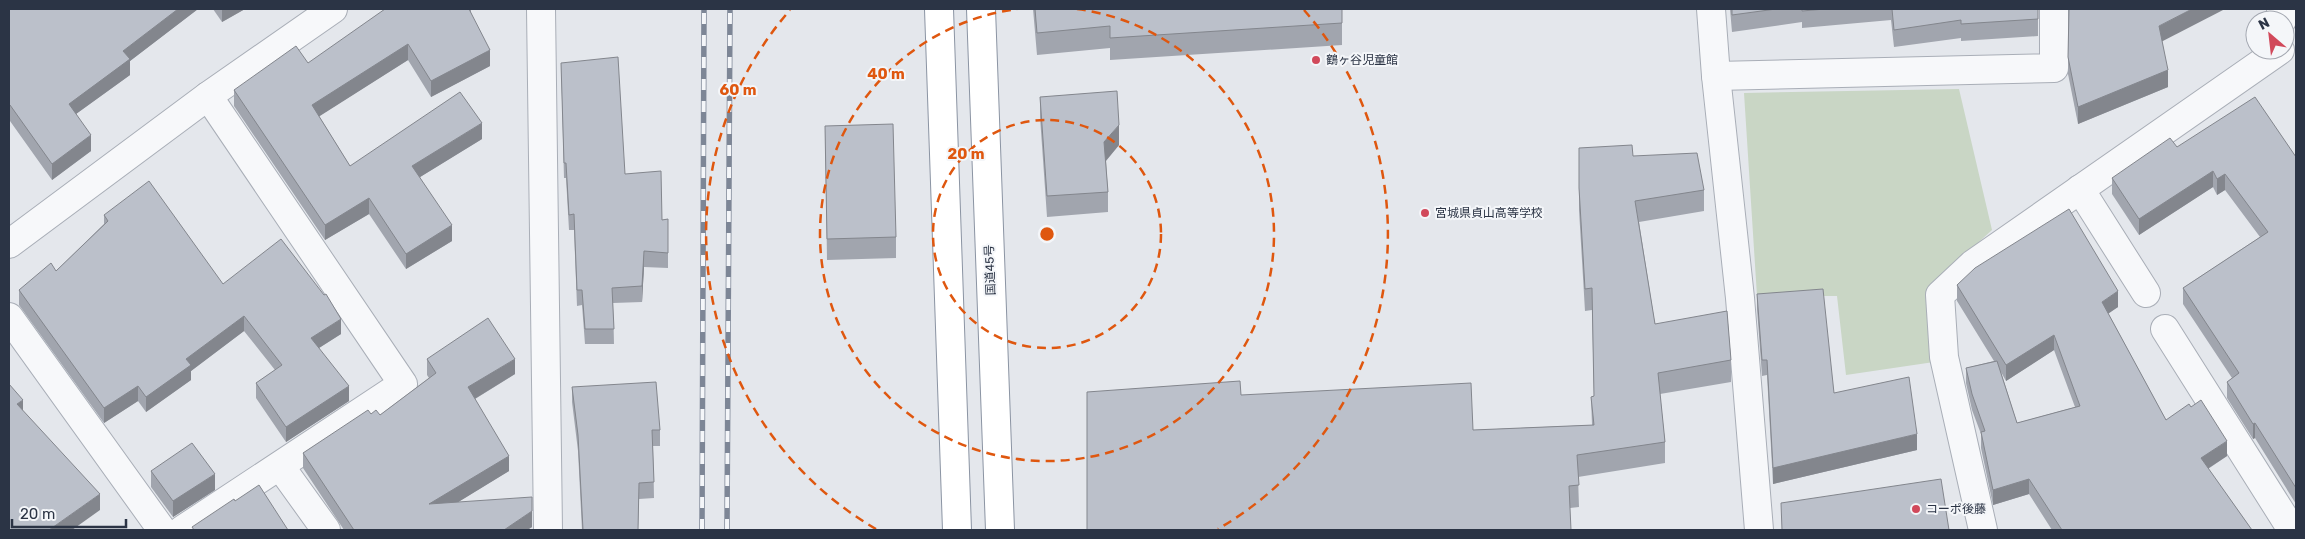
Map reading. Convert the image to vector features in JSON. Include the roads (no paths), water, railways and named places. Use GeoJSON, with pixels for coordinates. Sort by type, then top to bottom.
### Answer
{"type":"FeatureCollection","features":[{"type":"Feature","properties":{"kind":"highway"},"geometry":{"type":"LineString","coordinates":[[939,9],[957,530]]}},
{"type":"Feature","properties":{"kind":"highway","name":"国道45号"},"geometry":{"type":"LineString","coordinates":[[981,9],[1000,530]]}},
{"type":"Feature","properties":{"kind":"street"},"geometry":{"type":"LineString","coordinates":[[9,244],[208,96],[333,9]]}},
{"type":"Feature","properties":{"kind":"street"},"geometry":{"type":"LineString","coordinates":[[541,9],[548,530]]}},
{"type":"Feature","properties":{"kind":"street"},"geometry":{"type":"LineString","coordinates":[[1711,9],[1716,76],[1740,298],[1759,530]]}},
{"type":"Feature","properties":{"kind":"street"},"geometry":{"type":"LineString","coordinates":[[1716,76],[2054,68],[2054,9]]}},
{"type":"Feature","properties":{"kind":"street"},"geometry":{"type":"LineString","coordinates":[[1983,530],[1944,357],[1940,295],[1974,264],[2266,60]]}},
{"type":"Feature","properties":{"kind":"street"},"geometry":{"type":"LineString","coordinates":[[182,530],[403,384],[208,96]]}},
{"type":"Feature","properties":{"kind":"street"},"geometry":{"type":"LineString","coordinates":[[2080,189],[2146,293]]}},
{"type":"Feature","properties":{"kind":"street"},"geometry":{"type":"LineString","coordinates":[[9,317],[162,530]]}},
{"type":"Feature","properties":{"kind":"street"},"geometry":{"type":"LineString","coordinates":[[2165,330],[2292,530]]}},
{"type":"Feature","properties":{"kind":"street"},"geometry":{"type":"LineString","coordinates":[[280,466],[326,530]]}},
{"type":"Feature","properties":{"kind":"railway"},"geometry":{"type":"LineString","coordinates":[[702,530],[704,9]]}},
{"type":"Feature","properties":{"kind":"railway"},"geometry":{"type":"LineString","coordinates":[[727,530],[730,9]]}},
{"type":"Feature","properties":{"kind":"place","name":"鶴ヶ谷児童館"},"geometry":{"type":"Point","coordinates":[1316,60]}},
{"type":"Feature","properties":{"kind":"place","name":"宮城県貞山高等学校"},"geometry":{"type":"Point","coordinates":[1425,213]}},
{"type":"Feature","properties":{"kind":"place","name":"コーポ後藤"},"geometry":{"type":"Point","coordinates":[1916,509]}}]}
